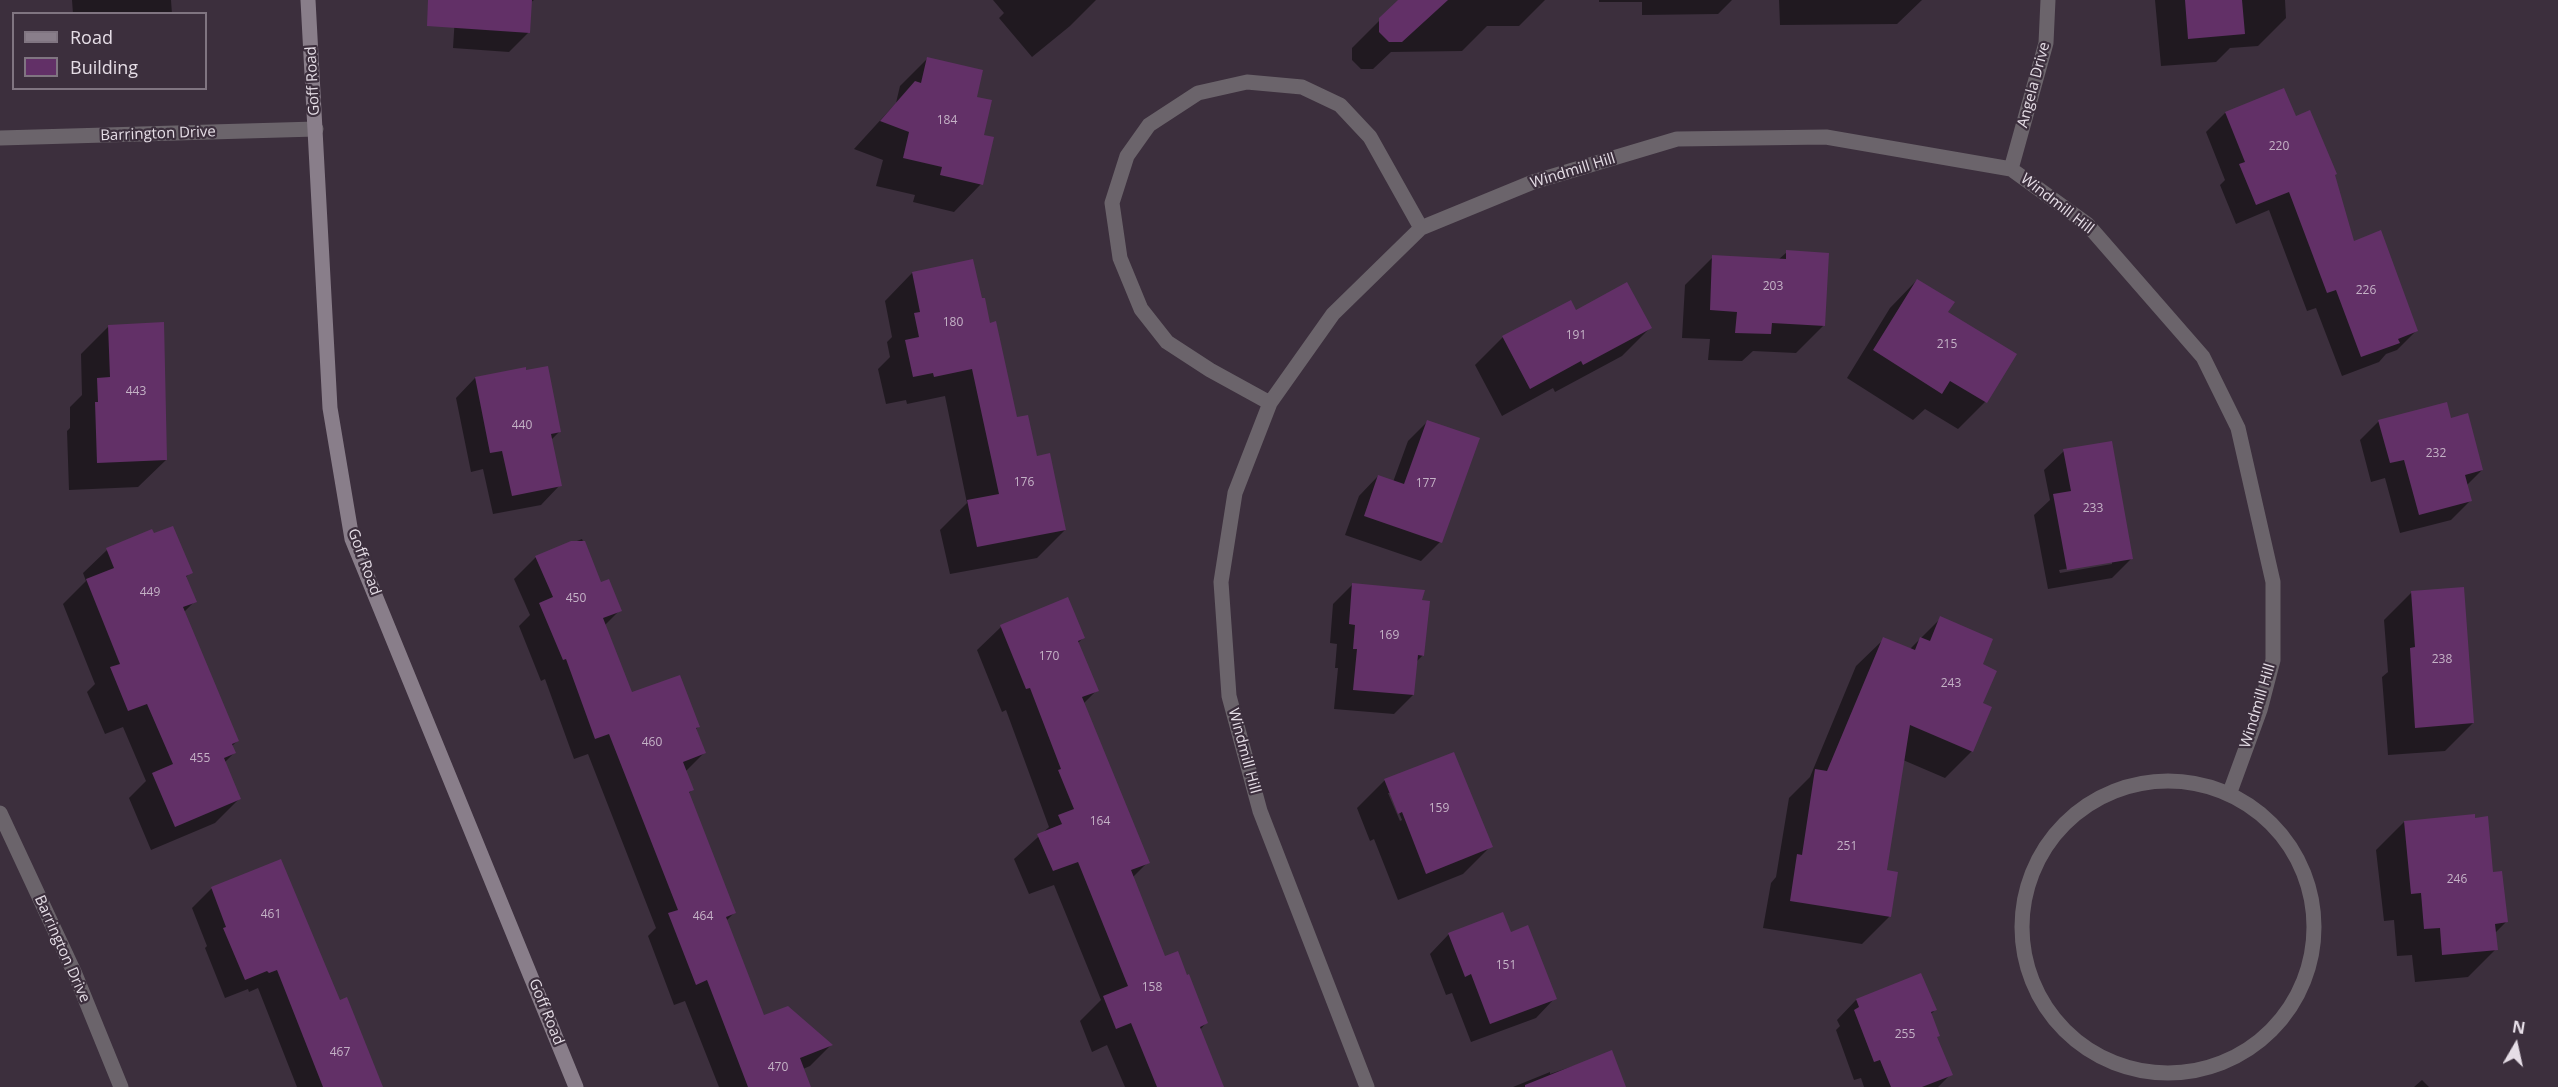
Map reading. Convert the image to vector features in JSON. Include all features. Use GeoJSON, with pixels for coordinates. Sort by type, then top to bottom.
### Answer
{"type":"FeatureCollection","features":[{"type":"Feature","properties":{"kind":"street","name":"Goff Road"},"geometry":{"type":"LineString","coordinates":[[308,0],[330,408],[352,539],[576,1087]]}},
{"type":"Feature","properties":{"kind":"street","name":"Angela Drive"},"geometry":{"type":"LineString","coordinates":[[2011,169],[2046,43],[2048,0]]}},
{"type":"Feature","properties":{"kind":"street"},"geometry":{"type":"LineString","coordinates":[[1270,403],[1210,370],[1167,342],[1141,309],[1120,258],[1112,203],[1127,156],[1149,125],[1198,93],[1247,82],[1302,87],[1340,105],[1370,137],[1421,228]]}},
{"type":"Feature","properties":{"kind":"street","name":"Barrington Drive"},"geometry":{"type":"LineString","coordinates":[[0,138],[316,129]]}},
{"type":"Feature","properties":{"kind":"street","name":"Windmill Hill"},"geometry":{"type":"LineString","coordinates":[[1367,1087],[1260,811],[1229,696],[1221,582],[1235,493],[1270,403],[1333,314],[1421,228],[1533,182],[1677,139],[1826,137],[2011,169],[2087,224],[2203,357],[2238,428],[2273,582],[2273,660],[2260,710],[2230,792]]}},
{"type":"Feature","properties":{"kind":"street"},"geometry":{"type":"LineString","coordinates":[[2165,779],[2230,792],[2283,832],[2313,891],[2314,958],[2310,968],[2287,1017],[2236,1059],[2171,1075],[2106,1062],[2054,1022],[2024,963],[2023,897],[2050,837],[2101,795],[2165,779]]}},
{"type":"Feature","properties":{"kind":"street","name":"Barrington Drive"},"geometry":{"type":"LineString","coordinates":[[0,813],[75,974],[121,1087]]}},
{"type":"Feature","properties":{"kind":"building"},"geometry":{"type":"Polygon","coordinates":[[[428,0],[532,0],[530,33],[427,26],[428,0]]]}},
{"type":"Feature","properties":{"kind":"building"},"geometry":{"type":"Polygon","coordinates":[[[1398,0],[1448,0],[1402,42],[1389,42],[1379,32],[1379,18],[1398,0]]]}},
{"type":"Feature","properties":{"kind":"building"},"geometry":{"type":"Polygon","coordinates":[[[2185,0],[2242,0],[2245,34],[2188,39],[2185,0]]]}},
{"type":"Feature","properties":{"kind":"building"},"geometry":{"type":"Polygon","coordinates":[[[927,57],[983,70],[977,97],[992,100],[984,135],[994,137],[983,185],[940,175],[942,167],[903,158],[909,132],[880,121],[915,81],[921,83],[927,57]]]}},
{"type":"Feature","properties":{"kind":"building"},"geometry":{"type":"Polygon","coordinates":[[[2284,88],[2296,116],[2310,110],[2337,174],[2335,175],[2354,241],[2381,230],[2418,331],[2398,339],[2400,343],[2361,357],[2336,290],[2327,293],[2289,192],[2256,205],[2239,164],[2245,162],[2225,112],[2284,88]]]}},
{"type":"Feature","properties":{"kind":"building"},"geometry":{"type":"Polygon","coordinates":[[[1786,250],[1829,253],[1825,326],[1772,323],[1771,334],[1735,333],[1737,312],[1710,310],[1712,255],[1786,259],[1786,250]]]}},
{"type":"Feature","properties":{"kind":"building"},"geometry":{"type":"Polygon","coordinates":[[[973,259],[990,323],[996,321],[1017,417],[1028,415],[1037,456],[1050,453],[1066,530],[977,547],[967,500],[999,494],[972,369],[934,377],[933,373],[913,377],[905,340],[919,337],[914,313],[920,312],[912,272],[973,259]]]}},
{"type":"Feature","properties":{"kind":"building"},"geometry":{"type":"Polygon","coordinates":[[[1917,279],[1955,302],[1948,312],[2017,354],[1987,403],[1950,381],[1942,394],[1873,350],[1917,279]]]}},
{"type":"Feature","properties":{"kind":"building"},"geometry":{"type":"Polygon","coordinates":[[[1627,282],[1652,328],[1583,365],[1581,361],[1530,389],[1502,336],[1571,300],[1576,310],[1627,282]]]}},
{"type":"Feature","properties":{"kind":"building"},"geometry":{"type":"Polygon","coordinates":[[[164,322],[167,460],[97,463],[95,402],[98,402],[97,378],[110,377],[108,325],[164,322]]]}},
{"type":"Feature","properties":{"kind":"building"},"geometry":{"type":"Polygon","coordinates":[[[548,366],[561,432],[551,434],[562,486],[512,496],[502,451],[490,453],[475,377],[526,367],[526,370],[548,366]]]}},
{"type":"Feature","properties":{"kind":"building"},"geometry":{"type":"Polygon","coordinates":[[[2447,402],[2451,418],[2468,413],[2483,470],[2465,475],[2472,501],[2419,515],[2404,460],[2390,463],[2378,420],[2447,402]]]}},
{"type":"Feature","properties":{"kind":"building"},"geometry":{"type":"Polygon","coordinates":[[[1427,420],[1480,438],[1442,543],[1364,516],[1378,475],[1404,484],[1427,420]]]}},
{"type":"Feature","properties":{"kind":"building"},"geometry":{"type":"Polygon","coordinates":[[[2112,441],[2133,559],[2067,570],[2053,494],[2071,491],[2063,449],[2112,441]]]}},
{"type":"Feature","properties":{"kind":"building"},"geometry":{"type":"Polygon","coordinates":[[[173,526],[193,573],[186,576],[197,602],[183,607],[239,741],[232,744],[236,753],[224,758],[241,799],[175,827],[152,773],[173,764],[147,704],[128,711],[110,667],[120,664],[86,579],[114,568],[106,548],[152,529],[154,533],[173,526]]]}},
{"type":"Feature","properties":{"kind":"building"},"geometry":{"type":"Polygon","coordinates":[[[571,541],[585,541],[601,582],[609,579],[622,611],[603,618],[632,692],[680,675],[700,727],[696,728],[706,753],[683,762],[694,790],[689,792],[736,913],[726,917],[764,1015],[788,1006],[833,1045],[800,1058],[811,1087],[748,1087],[707,980],[696,985],[668,913],[678,910],[609,734],[595,739],[566,659],[563,660],[539,603],[553,597],[535,556],[571,541]]]}},
{"type":"Feature","properties":{"kind":"building"},"geometry":{"type":"Polygon","coordinates":[[[1352,583],[1425,590],[1422,600],[1430,601],[1424,656],[1418,655],[1414,695],[1353,690],[1357,649],[1353,649],[1355,625],[1349,624],[1352,583]]]}},
{"type":"Feature","properties":{"kind":"building"},"geometry":{"type":"Polygon","coordinates":[[[2464,587],[2474,723],[2415,728],[2410,648],[2415,647],[2411,591],[2464,587]]]}},
{"type":"Feature","properties":{"kind":"building"},"geometry":{"type":"Polygon","coordinates":[[[1068,597],[1085,638],[1078,641],[1099,691],[1082,697],[1150,863],[1131,870],[1165,956],[1178,951],[1187,975],[1189,974],[1208,1023],[1200,1027],[1224,1087],[1157,1087],[1131,1023],[1116,1029],[1103,996],[1128,986],[1078,862],[1053,871],[1037,834],[1062,824],[1058,815],[1074,809],[1030,688],[1026,689],[1000,625],[1068,597]]]}},
{"type":"Feature","properties":{"kind":"building"},"geometry":{"type":"Polygon","coordinates":[[[1940,616],[1993,639],[1983,664],[1997,671],[1983,703],[1992,707],[1973,752],[1910,725],[1887,870],[1898,872],[1891,917],[1790,901],[1797,854],[1802,855],[1815,769],[1827,771],[1883,637],[1915,650],[1920,637],[1930,641],[1940,616]]]}},
{"type":"Feature","properties":{"kind":"building"},"geometry":{"type":"Polygon","coordinates":[[[1454,752],[1493,847],[1426,874],[1402,812],[1398,814],[1384,779],[1454,752]]]}},
{"type":"Feature","properties":{"kind":"building"},"geometry":{"type":"Polygon","coordinates":[[[2475,814],[2475,818],[2488,816],[2493,872],[2502,871],[2508,922],[2495,924],[2498,950],[2442,955],[2440,928],[2424,929],[2421,893],[2411,894],[2404,821],[2475,814]]]}},
{"type":"Feature","properties":{"kind":"building"},"geometry":{"type":"Polygon","coordinates":[[[281,859],[340,1000],[347,997],[383,1087],[323,1087],[277,970],[269,973],[267,971],[245,980],[223,928],[226,927],[211,887],[281,859]]]}},
{"type":"Feature","properties":{"kind":"building"},"geometry":{"type":"Polygon","coordinates":[[[1503,912],[1511,932],[1528,925],[1557,999],[1490,1024],[1471,974],[1465,977],[1448,933],[1503,912]]]}},
{"type":"Feature","properties":{"kind":"building"},"geometry":{"type":"Polygon","coordinates":[[[1921,973],[1937,1010],[1931,1012],[1940,1036],[1937,1037],[1953,1075],[1922,1087],[1891,1087],[1880,1060],[1874,1062],[1854,1010],[1859,1007],[1856,999],[1921,973]]]}},
{"type":"Feature","properties":{"kind":"building"},"geometry":{"type":"Polygon","coordinates":[[[1612,1050],[1626,1087],[1525,1087],[1525,1085],[1612,1050]]]}}]}
